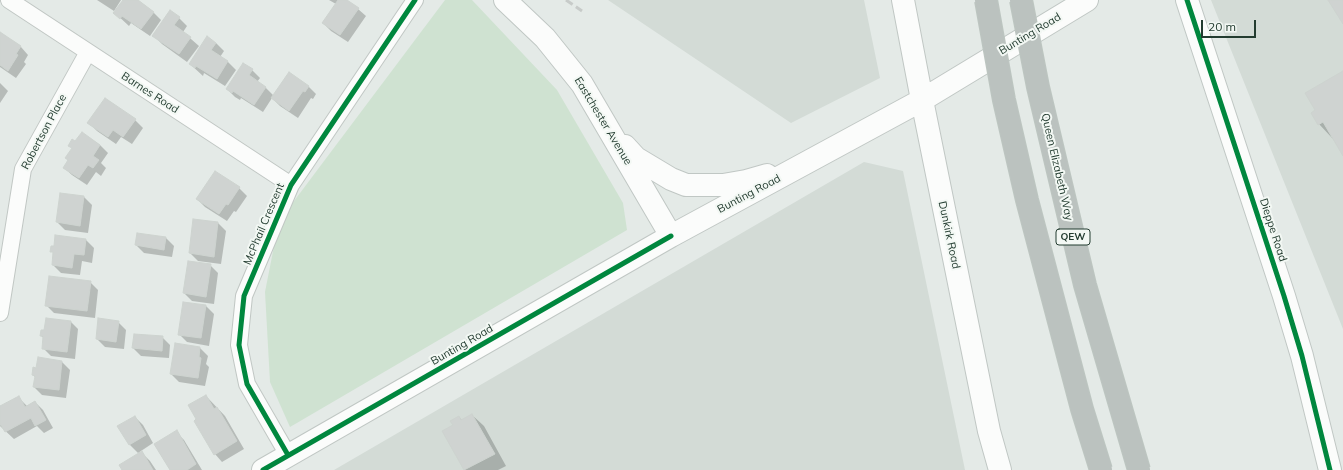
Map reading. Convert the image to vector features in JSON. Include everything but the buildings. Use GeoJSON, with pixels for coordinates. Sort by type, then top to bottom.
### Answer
{"type":"FeatureCollection","features":[{"type":"Feature","properties":{"kind":"highway"},"geometry":{"type":"LineString","coordinates":[[986,0],[1004,100],[1027,200],[1082,409],[1101,470]]}},
{"type":"Feature","properties":{"kind":"highway","name":"Queen Elizabeth Way"},"geometry":{"type":"LineString","coordinates":[[1021,0],[1038,87],[1080,263],[1104,354],[1139,470]]}},
{"type":"Feature","properties":{"kind":"street","name":"Barnes Road"},"geometry":{"type":"LineString","coordinates":[[9,0],[291,185]]}},
{"type":"Feature","properties":{"kind":"street","name":"McPhail Crescent"},"geometry":{"type":"LineString","coordinates":[[288,455],[247,384],[239,345],[244,296],[291,185],[415,0]]}},
{"type":"Feature","properties":{"kind":"street","name":"Eastchester Avenue"},"geometry":{"type":"LineString","coordinates":[[505,0],[544,38],[582,84],[671,236]]}},
{"type":"Feature","properties":{"kind":"street","name":"Dunkirk Road"},"geometry":{"type":"LineString","coordinates":[[903,0],[989,431],[1000,470]]}},
{"type":"Feature","properties":{"kind":"street","name":"Bunting Road"},"geometry":{"type":"LineString","coordinates":[[264,470],[671,236],[922,100],[1087,0]]}},
{"type":"Feature","properties":{"kind":"street","name":"Dieppe Road"},"geometry":{"type":"LineString","coordinates":[[1187,0],[1282,288],[1302,356],[1330,470]]}},
{"type":"Feature","properties":{"kind":"street","name":"Robertson Place"},"geometry":{"type":"LineString","coordinates":[[0,313],[23,169],[88,52]]}},
{"type":"Feature","properties":{"kind":"street"},"geometry":{"type":"LineString","coordinates":[[612,134],[636,158],[671,180],[686,185],[724,185],[746,181],[808,162]]}},
{"type":"Feature","properties":{"kind":"shaded area"},"geometry":{"type":"Polygon","coordinates":[[[608,0],[864,0],[880,78],[791,123],[608,0]]]}},
{"type":"Feature","properties":{"kind":"shaded area"},"geometry":{"type":"Polygon","coordinates":[[[1211,0],[1343,0],[1343,329],[1211,0]]]}},
{"type":"Feature","properties":{"kind":"shaded area"},"geometry":{"type":"Polygon","coordinates":[[[864,162],[903,171],[965,470],[334,470],[864,162]]]}},
{"type":"Feature","properties":{"kind":"green space"},"geometry":{"type":"Polygon","coordinates":[[[445,0],[472,0],[557,90],[623,203],[627,230],[290,427],[270,382],[265,292],[279,221],[445,0]]]}},
{"type":"Feature","properties":{"kind":"railway"},"geometry":{"type":"LineString","coordinates":[[566,0],[582,11]]}},
{"type":"Feature","properties":{"kind":"cycle path"},"geometry":{"type":"LineString","coordinates":[[288,455],[247,384],[239,345],[244,296],[291,185],[415,0]]}},
{"type":"Feature","properties":{"kind":"cycle path"},"geometry":{"type":"LineString","coordinates":[[1187,0],[1284,296],[1302,356],[1330,470]]}},
{"type":"Feature","properties":{"kind":"cycle path"},"geometry":{"type":"LineString","coordinates":[[263,470],[671,236]]}}]}
